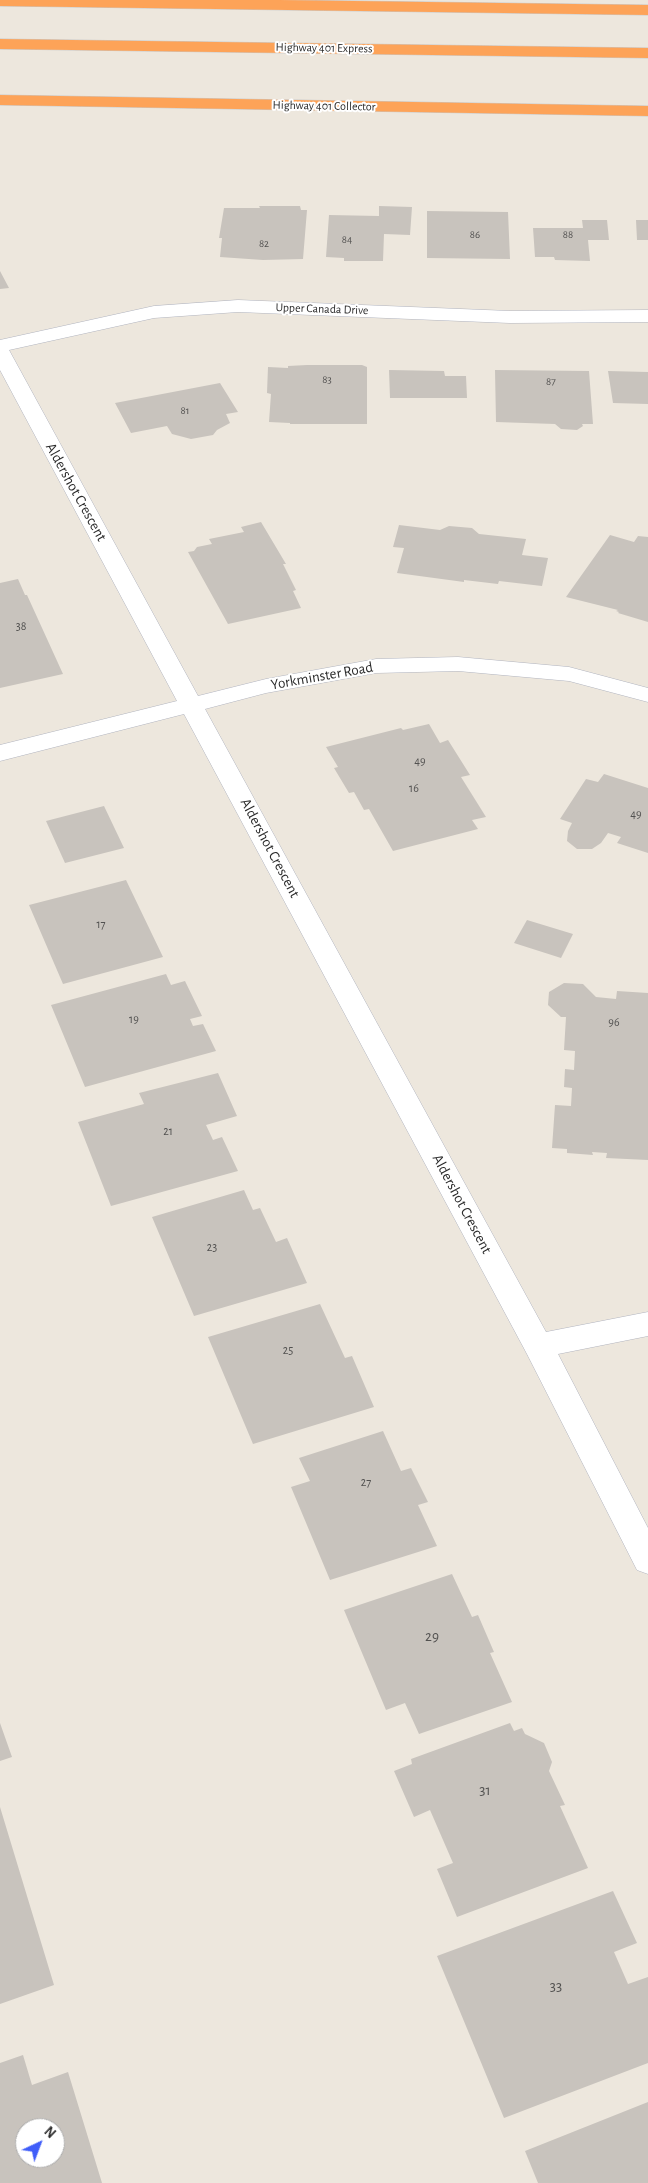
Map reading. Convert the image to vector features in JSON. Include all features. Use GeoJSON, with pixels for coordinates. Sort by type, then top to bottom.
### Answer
{"type":"FeatureCollection","features":[{"type":"Feature","properties":{"kind":"highway"},"geometry":{"type":"LineString","coordinates":[[0,1],[648,10]]}},
{"type":"Feature","properties":{"kind":"highway","name":"Highway 401 Express"},"geometry":{"type":"LineString","coordinates":[[0,44],[648,53]]}},
{"type":"Feature","properties":{"kind":"highway","name":"Highway 401 Collector"},"geometry":{"type":"LineString","coordinates":[[0,100],[648,110]]}},
{"type":"Feature","properties":{"kind":"highway"},"geometry":{"type":"LineString","coordinates":[[0,104],[97,102]]}},
{"type":"Feature","properties":{"kind":"street","name":"Upper Canada Drive"},"geometry":{"type":"LineString","coordinates":[[0,346],[154,312],[238,306],[510,317],[648,316]]}},
{"type":"Feature","properties":{"kind":"street","name":"Aldershot Crescent"},"geometry":{"type":"LineString","coordinates":[[0,351],[538,1346],[648,1560]]}},
{"type":"Feature","properties":{"kind":"street","name":"Yorkminster Road"},"geometry":{"type":"LineString","coordinates":[[0,753],[266,686],[376,666],[458,664],[569,674],[648,696]]}},
{"type":"Feature","properties":{"kind":"street"},"geometry":{"type":"LineString","coordinates":[[538,1346],[648,1324]]}},
{"type":"Feature","properties":{"kind":"building"},"geometry":{"type":"Polygon","coordinates":[[[259,206],[300,206],[301,210],[307,210],[303,259],[263,260],[220,257],[222,238],[219,238],[224,208],[260,208],[259,206]]]}},
{"type":"Feature","properties":{"kind":"building"},"geometry":{"type":"Polygon","coordinates":[[[379,206],[412,207],[410,235],[384,234],[383,261],[344,261],[344,258],[326,257],[329,215],[379,216],[379,206]]]}},
{"type":"Feature","properties":{"kind":"building"},"geometry":{"type":"Polygon","coordinates":[[[427,211],[508,212],[510,259],[427,258],[427,211]]]}},
{"type":"Feature","properties":{"kind":"building"},"geometry":{"type":"Polygon","coordinates":[[[582,220],[607,220],[609,240],[588,240],[590,261],[555,260],[554,257],[535,257],[533,228],[583,228],[582,220]]]}},
{"type":"Feature","properties":{"kind":"building"},"geometry":{"type":"Polygon","coordinates":[[[636,220],[648,220],[648,240],[637,240],[636,220]]]}},
{"type":"Feature","properties":{"kind":"building"},"geometry":{"type":"Polygon","coordinates":[[[0,271],[9,288],[0,289],[0,271]]]}},
{"type":"Feature","properties":{"kind":"building"},"geometry":{"type":"Polygon","coordinates":[[[362,365],[367,367],[367,424],[290,424],[269,422],[271,394],[267,393],[268,367],[288,368],[288,366],[362,365]]]}},
{"type":"Feature","properties":{"kind":"building"},"geometry":{"type":"Polygon","coordinates":[[[389,370],[444,371],[445,376],[466,376],[467,398],[390,398],[389,370]]]}},
{"type":"Feature","properties":{"kind":"building"},"geometry":{"type":"Polygon","coordinates":[[[495,370],[589,371],[593,424],[582,424],[583,426],[577,430],[561,429],[555,424],[496,422],[495,370]]]}},
{"type":"Feature","properties":{"kind":"building"},"geometry":{"type":"Polygon","coordinates":[[[608,371],[648,372],[648,404],[613,403],[608,371]]]}},
{"type":"Feature","properties":{"kind":"building"},"geometry":{"type":"Polygon","coordinates":[[[220,383],[238,412],[226,414],[230,423],[217,430],[213,435],[191,439],[172,434],[167,426],[131,433],[115,403],[220,383]]]}},
{"type":"Feature","properties":{"kind":"building"},"geometry":{"type":"Polygon","coordinates":[[[261,522],[286,564],[283,564],[296,590],[293,591],[301,608],[228,624],[188,552],[194,551],[197,547],[212,544],[209,539],[244,532],[241,527],[261,522]]]}},
{"type":"Feature","properties":{"kind":"building"},"geometry":{"type":"Polygon","coordinates":[[[399,525],[440,530],[449,526],[472,528],[479,534],[526,539],[522,555],[548,558],[542,586],[499,581],[498,584],[464,580],[464,582],[397,573],[404,548],[393,547],[399,525]]]}},
{"type":"Feature","properties":{"kind":"building"},"geometry":{"type":"Polygon","coordinates":[[[610,535],[634,542],[638,536],[648,537],[648,622],[618,613],[616,611],[618,610],[566,597],[610,535]]]}},
{"type":"Feature","properties":{"kind":"building"},"geometry":{"type":"Polygon","coordinates":[[[18,579],[63,674],[0,688],[0,583],[18,579]]]}},
{"type":"Feature","properties":{"kind":"building"},"geometry":{"type":"Polygon","coordinates":[[[429,724],[440,743],[448,740],[470,775],[461,777],[486,817],[472,820],[478,829],[393,851],[369,809],[364,810],[354,792],[349,793],[334,768],[338,767],[326,747],[401,728],[403,730],[429,724]]]}},
{"type":"Feature","properties":{"kind":"building"},"geometry":{"type":"Polygon","coordinates":[[[604,774],[648,788],[648,853],[617,843],[621,837],[608,833],[601,843],[592,849],[577,849],[567,841],[568,831],[572,823],[560,819],[586,779],[598,782],[604,774]]]}},
{"type":"Feature","properties":{"kind":"building"},"geometry":{"type":"Polygon","coordinates":[[[104,806],[124,848],[65,863],[46,821],[104,806]]]}},
{"type":"Feature","properties":{"kind":"building"},"geometry":{"type":"Polygon","coordinates":[[[126,880],[163,957],[63,984],[29,905],[126,880]]]}},
{"type":"Feature","properties":{"kind":"building"},"geometry":{"type":"Polygon","coordinates":[[[527,920],[573,934],[561,958],[514,943],[527,920]]]}},
{"type":"Feature","properties":{"kind":"building"},"geometry":{"type":"Polygon","coordinates":[[[166,974],[171,985],[185,981],[202,1016],[190,1019],[193,1026],[203,1024],[216,1051],[85,1087],[51,1005],[166,974]]]}},
{"type":"Feature","properties":{"kind":"building"},"geometry":{"type":"Polygon","coordinates":[[[564,983],[583,984],[596,997],[616,999],[617,991],[648,993],[648,1160],[606,1158],[607,1153],[592,1152],[593,1155],[567,1153],[567,1149],[552,1148],[555,1105],[571,1106],[572,1088],[564,1087],[565,1069],[574,1070],[575,1051],[564,1050],[566,1017],[561,1017],[548,1005],[549,992],[564,983]]]}},
{"type":"Feature","properties":{"kind":"building"},"geometry":{"type":"Polygon","coordinates":[[[218,1073],[237,1116],[206,1125],[213,1140],[222,1137],[238,1171],[111,1206],[78,1122],[144,1104],[139,1093],[218,1073]]]}},
{"type":"Feature","properties":{"kind":"building"},"geometry":{"type":"Polygon","coordinates":[[[244,1190],[253,1210],[260,1208],[276,1242],[287,1238],[307,1283],[194,1316],[152,1217],[244,1190]]]}},
{"type":"Feature","properties":{"kind":"building"},"geometry":{"type":"Polygon","coordinates":[[[320,1304],[345,1358],[352,1356],[374,1407],[253,1444],[208,1337],[320,1304]]]}},
{"type":"Feature","properties":{"kind":"building"},"geometry":{"type":"Polygon","coordinates":[[[383,1431],[401,1471],[411,1468],[428,1502],[418,1505],[437,1546],[330,1580],[291,1487],[310,1481],[299,1458],[383,1431]]]}},
{"type":"Feature","properties":{"kind":"building"},"geometry":{"type":"Polygon","coordinates":[[[452,1574],[472,1617],[478,1615],[494,1652],[490,1653],[512,1702],[419,1734],[405,1703],[386,1710],[344,1610],[452,1574]]]}},
{"type":"Feature","properties":{"kind":"building"},"geometry":{"type":"Polygon","coordinates":[[[0,1723],[12,1757],[0,1761],[0,1723]]]}},
{"type":"Feature","properties":{"kind":"building"},"geometry":{"type":"Polygon","coordinates":[[[510,1723],[514,1731],[522,1728],[525,1734],[544,1743],[552,1762],[549,1771],[565,1805],[560,1806],[588,1868],[457,1917],[437,1869],[453,1863],[430,1810],[414,1817],[394,1771],[412,1764],[411,1759],[510,1723]]]}},
{"type":"Feature","properties":{"kind":"building"},"geometry":{"type":"Polygon","coordinates":[[[0,1807],[54,1985],[0,2004],[0,1807]]]}},
{"type":"Feature","properties":{"kind":"building"},"geometry":{"type":"Polygon","coordinates":[[[613,1891],[637,1943],[614,1952],[628,1984],[648,1977],[648,2063],[504,2118],[437,1956],[613,1891]]]}},
{"type":"Feature","properties":{"kind":"building"},"geometry":{"type":"Polygon","coordinates":[[[23,2055],[32,2085],[68,2072],[102,2183],[0,2183],[0,2063],[23,2055]]]}},
{"type":"Feature","properties":{"kind":"building"},"geometry":{"type":"Polygon","coordinates":[[[648,2102],[648,2183],[538,2183],[525,2151],[648,2102]]]}}]}
